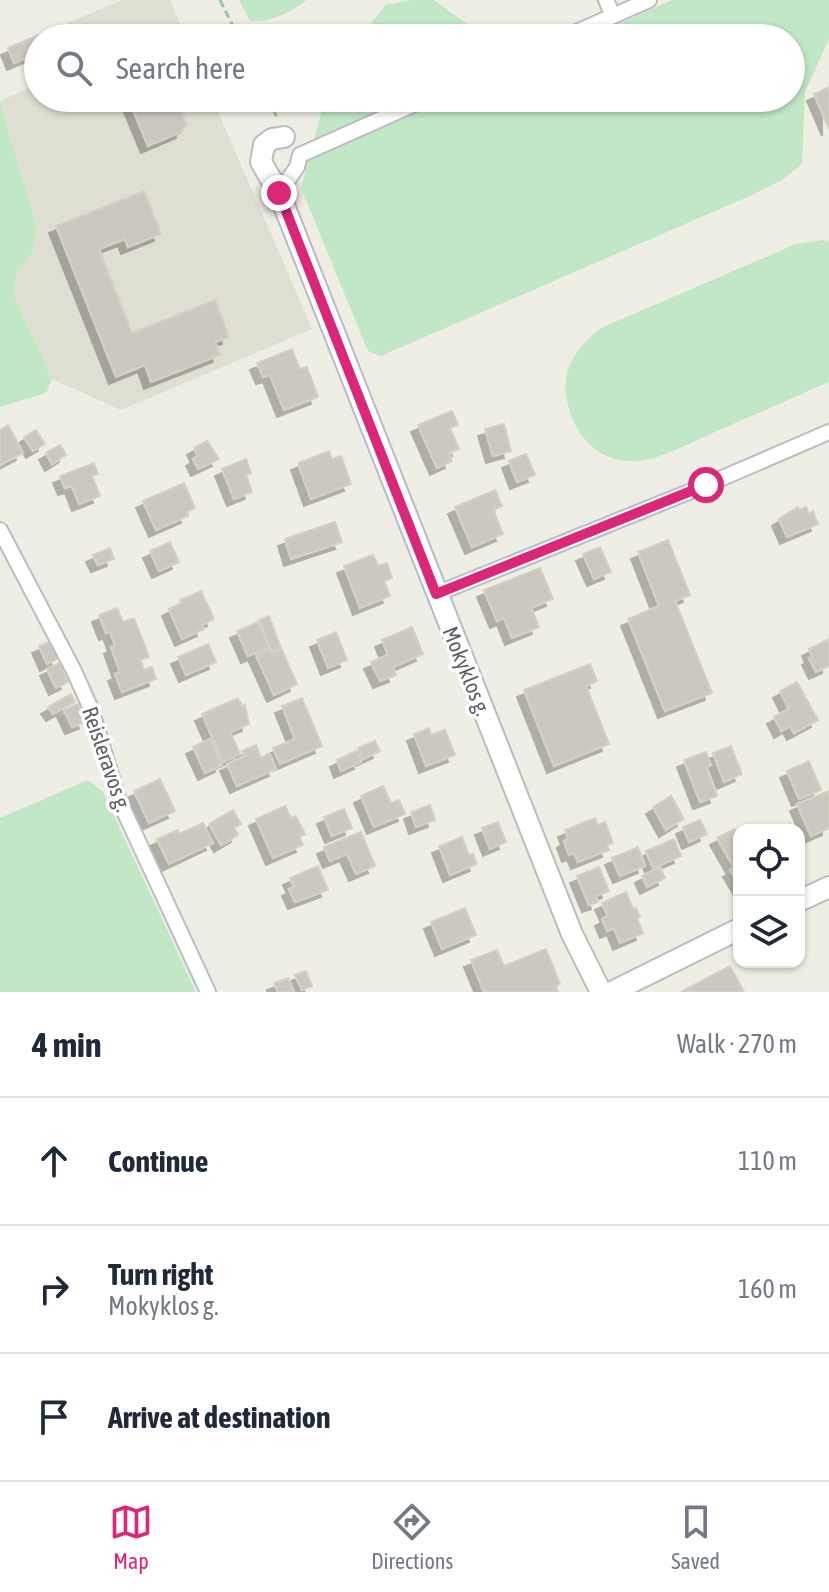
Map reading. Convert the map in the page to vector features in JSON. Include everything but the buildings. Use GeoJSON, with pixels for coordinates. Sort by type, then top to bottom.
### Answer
{"type":"FeatureCollection","features":[{"type":"Feature","properties":{"kind":"main road","name":"Mokyklos g."},"geometry":{"type":"LineString","coordinates":[[284,137],[272,139],[264,145],[261,162],[279,193],[572,934],[601,992]]}},
{"type":"Feature","properties":{"kind":"main road"},"geometry":{"type":"LineString","coordinates":[[805,898],[829,887]]}},
{"type":"Feature","properties":{"kind":"main road"},"geometry":{"type":"LineString","coordinates":[[612,992],[733,932]]}},
{"type":"Feature","properties":{"kind":"street"},"geometry":{"type":"LineString","coordinates":[[606,0],[613,16]]}},
{"type":"Feature","properties":{"kind":"street"},"geometry":{"type":"LineString","coordinates":[[595,24],[649,0]]}},
{"type":"Feature","properties":{"kind":"street"},"geometry":{"type":"LineString","coordinates":[[300,155],[397,112]]}},
{"type":"Feature","properties":{"kind":"street"},"geometry":{"type":"LineString","coordinates":[[279,193],[297,167],[300,155],[297,147],[284,137]]}},
{"type":"Feature","properties":{"kind":"street"},"geometry":{"type":"LineString","coordinates":[[436,594],[829,432]]}},
{"type":"Feature","properties":{"kind":"street","name":"Reisleravos g."},"geometry":{"type":"LineString","coordinates":[[0,530],[74,671],[91,709],[118,798],[208,992]]}},
{"type":"Feature","properties":{"kind":"path"},"geometry":{"type":"LineString","coordinates":[[220,0],[232,24]]}},
{"type":"Feature","properties":{"kind":"path"},"geometry":{"type":"LineString","coordinates":[[274,112],[284,137]]}},
{"type":"Feature","properties":{"kind":"shaded area"},"geometry":{"type":"Polygon","coordinates":[[[122,0],[170,0],[180,24],[65,24],[122,0]]]}},
{"type":"Feature","properties":{"kind":"shaded area"},"geometry":{"type":"Polygon","coordinates":[[[24,90],[24,112],[218,112],[312,329],[121,410],[52,379],[14,295],[17,273],[33,251],[37,226],[0,101],[24,90]]]}},
{"type":"Feature","properties":{"kind":"green space"},"geometry":{"type":"Polygon","coordinates":[[[239,0],[306,0],[280,16],[250,21],[239,0]]]}},
{"type":"Feature","properties":{"kind":"green space"},"geometry":{"type":"Polygon","coordinates":[[[434,0],[467,24],[371,24],[386,5],[434,0]]]}},
{"type":"Feature","properties":{"kind":"green space"},"geometry":{"type":"Polygon","coordinates":[[[672,0],[829,0],[829,39],[805,92],[805,24],[618,24],[672,0]]]}},
{"type":"Feature","properties":{"kind":"green space"},"geometry":{"type":"Polygon","coordinates":[[[0,102],[37,226],[33,251],[17,273],[14,295],[52,379],[46,393],[0,407],[0,102]]]}},
{"type":"Feature","properties":{"kind":"green space"},"geometry":{"type":"Polygon","coordinates":[[[321,112],[804,112],[802,164],[782,180],[381,356],[368,351],[301,188],[321,112]]]}},
{"type":"Feature","properties":{"kind":"green space"},"geometry":{"type":"Polygon","coordinates":[[[829,242],[829,382],[655,458],[624,461],[611,458],[590,445],[575,425],[566,389],[569,368],[585,342],[601,328],[796,244],[829,242]]]}},
{"type":"Feature","properties":{"kind":"green space"},"geometry":{"type":"Polygon","coordinates":[[[88,780],[103,792],[196,992],[0,992],[0,818],[88,780]]]}},
{"type":"Feature","properties":{"kind":"route"},"geometry":{"type":"LineString","coordinates":[[279,193],[436,594],[706,485]]}}]}
